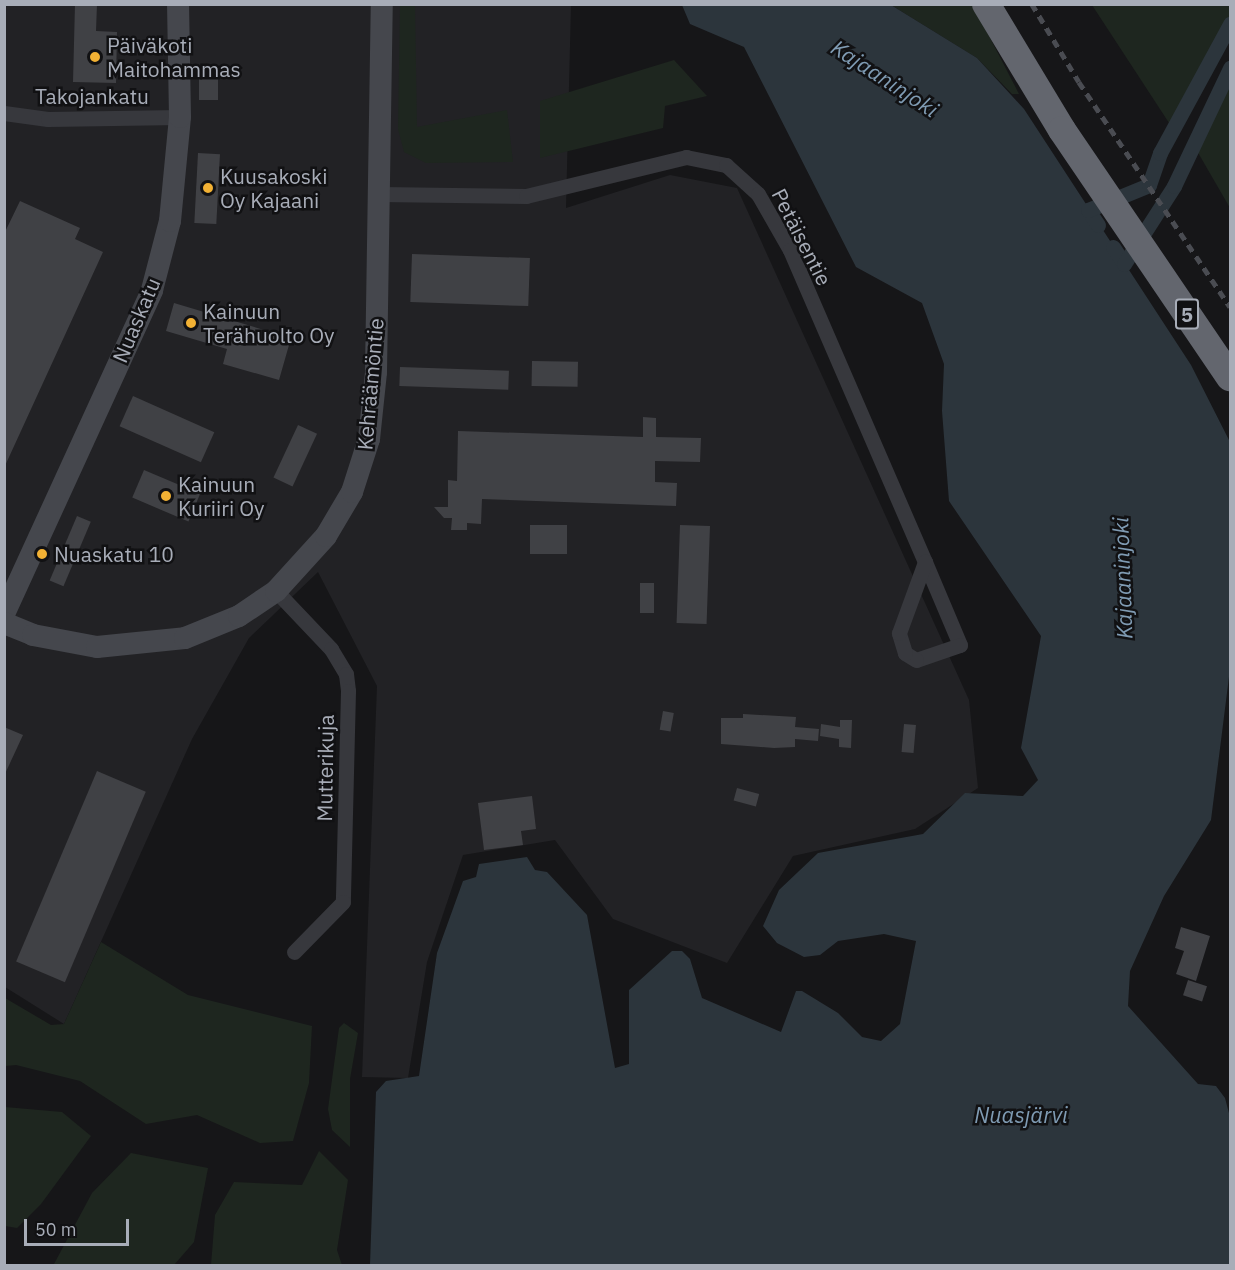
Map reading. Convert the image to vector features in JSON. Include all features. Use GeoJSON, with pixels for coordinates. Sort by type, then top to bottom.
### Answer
{"type":"FeatureCollection","features":[{"type":"Feature","properties":{"kind":"highway","name":"5"},"geometry":{"type":"LineString","coordinates":[[986,4],[1019,61],[1104,192],[1230,377]]}},
{"type":"Feature","properties":{"kind":"highway","name":"5"},"geometry":{"type":"LineString","coordinates":[[994,4],[1019,61]]}},
{"type":"Feature","properties":{"kind":"street","name":"Nuaskatu"},"geometry":{"type":"LineString","coordinates":[[4,614],[152,291],[170,220],[180,117],[178,4]]}},
{"type":"Feature","properties":{"kind":"street","name":"Kehräämöntie"},"geometry":{"type":"LineString","coordinates":[[4,623],[68,643],[141,646],[185,638],[240,616],[276,591],[326,536],[352,492],[369,439],[376,372],[382,4]]}},
{"type":"Feature","properties":{"kind":"street","name":"Takojankatu"},"geometry":{"type":"LineString","coordinates":[[4,113],[48,119],[180,117]]}},
{"type":"Feature","properties":{"kind":"street","name":"Petäisentie"},"geometry":{"type":"LineString","coordinates":[[380,194],[526,196],[686,157],[726,165],[758,194],[790,250],[925,562],[960,645],[916,660],[905,653],[899,633],[925,562]]}},
{"type":"Feature","properties":{"kind":"street","name":"Mutterikuja"},"geometry":{"type":"LineString","coordinates":[[276,591],[331,649],[346,674],[348,691],[343,902],[294,952]]}},
{"type":"Feature","properties":{"kind":"shaded area"},"geometry":{"type":"Polygon","coordinates":[[[4,5],[571,5],[566,208],[670,175],[737,188],[969,700],[978,788],[915,829],[793,856],[727,963],[613,919],[555,840],[463,855],[427,962],[408,1078],[362,1077],[377,686],[318,572],[249,638],[192,739],[64,1024],[5,987],[4,5]]]}},
{"type":"Feature","properties":{"kind":"shaded area"},"geometry":{"type":"Polygon","coordinates":[[[400,5],[415,5],[417,127],[507,110],[513,162],[426,163],[404,152],[398,129],[400,5]]]}},
{"type":"Feature","properties":{"kind":"shaded area"},"geometry":{"type":"Polygon","coordinates":[[[891,5],[973,5],[1019,94],[1012,94],[977,58],[891,5]]]}},
{"type":"Feature","properties":{"kind":"shaded area"},"geometry":{"type":"Polygon","coordinates":[[[1092,5],[1230,5],[1230,24],[1173,129],[1092,5]]]}},
{"type":"Feature","properties":{"kind":"shaded area"},"geometry":{"type":"Polygon","coordinates":[[[674,60],[707,96],[665,106],[663,128],[540,158],[540,101],[674,60]]]}},
{"type":"Feature","properties":{"kind":"shaded area"},"geometry":{"type":"Polygon","coordinates":[[[1230,69],[1230,208],[1193,144],[1230,69]]]}},
{"type":"Feature","properties":{"kind":"shaded area"},"geometry":{"type":"Polygon","coordinates":[[[101,942],[188,995],[312,1026],[309,1083],[293,1141],[260,1143],[197,1115],[146,1124],[80,1081],[16,1065],[5,1066],[5,998],[51,1025],[64,1024],[101,942]]]}},
{"type":"Feature","properties":{"kind":"shaded area"},"geometry":{"type":"Polygon","coordinates":[[[344,1023],[358,1033],[350,1079],[350,1147],[332,1130],[328,1109],[339,1028],[344,1023]]]}},
{"type":"Feature","properties":{"kind":"shaded area"},"geometry":{"type":"Polygon","coordinates":[[[5,1107],[62,1112],[91,1136],[41,1204],[17,1228],[5,1226],[5,1107]]]}},
{"type":"Feature","properties":{"kind":"shaded area"},"geometry":{"type":"Polygon","coordinates":[[[319,1151],[348,1180],[337,1250],[342,1265],[211,1265],[215,1215],[234,1182],[302,1185],[319,1151]]]}},
{"type":"Feature","properties":{"kind":"shaded area"},"geometry":{"type":"Polygon","coordinates":[[[131,1153],[208,1168],[194,1242],[174,1265],[54,1264],[92,1193],[131,1153]]]}},
{"type":"Feature","properties":{"kind":"water","name":"Nuasjärvi"},"geometry":{"type":"Polygon","coordinates":[[[682,5],[891,5],[977,58],[1024,109],[1191,365],[1230,442],[1230,669],[1211,820],[1164,896],[1130,971],[1128,1006],[1198,1084],[1216,1086],[1225,1098],[1230,1117],[1230,1265],[370,1265],[376,1092],[386,1081],[419,1076],[437,953],[463,881],[476,877],[479,864],[527,857],[535,870],[547,872],[587,915],[615,1068],[629,1064],[629,990],[672,951],[682,951],[690,959],[702,998],[781,1032],[796,991],[802,991],[838,1013],[862,1037],[881,1041],[900,1024],[916,941],[884,934],[838,941],[820,955],[804,957],[777,943],[763,926],[779,890],[818,853],[923,834],[965,793],[1023,796],[1038,780],[1021,748],[1041,636],[949,501],[942,411],[944,364],[922,303],[856,267],[744,47],[690,24],[682,5]]]}},
{"type":"Feature","properties":{"kind":"building","name":"Päiväkoti Maitohammas"},"geometry":{"type":"Polygon","coordinates":[[[75,4],[97,4],[96,31],[117,32],[116,83],[73,82],[75,4]]]}},
{"type":"Feature","properties":{"kind":"building"},"geometry":{"type":"Polygon","coordinates":[[[199,71],[218,71],[218,100],[199,100],[199,71]]]}},
{"type":"Feature","properties":{"kind":"building","name":"Kuusakoski Oy Kajaani"},"geometry":{"type":"Polygon","coordinates":[[[198,153],[220,154],[216,224],[194,223],[198,153]]]}},
{"type":"Feature","properties":{"kind":"building"},"geometry":{"type":"Polygon","coordinates":[[[20,201],[80,228],[75,239],[103,252],[4,468],[4,234],[20,201]]]}},
{"type":"Feature","properties":{"kind":"building"},"geometry":{"type":"Polygon","coordinates":[[[412,254],[530,258],[528,306],[410,302],[412,254]]]}},
{"type":"Feature","properties":{"kind":"building"},"geometry":{"type":"Polygon","coordinates":[[[174,303],[291,338],[279,380],[223,364],[227,349],[166,331],[174,303]]]}},
{"type":"Feature","properties":{"kind":"building"},"geometry":{"type":"Polygon","coordinates":[[[532,361],[578,362],[578,387],[532,386],[532,361]]]}},
{"type":"Feature","properties":{"kind":"building"},"geometry":{"type":"Polygon","coordinates":[[[400,367],[509,371],[508,390],[399,386],[400,367]]]}},
{"type":"Feature","properties":{"kind":"building"},"geometry":{"type":"Polygon","coordinates":[[[133,396],[214,432],[201,462],[120,426],[133,396]]]}},
{"type":"Feature","properties":{"kind":"building"},"geometry":{"type":"Polygon","coordinates":[[[643,417],[656,418],[656,437],[701,438],[700,462],[655,461],[655,482],[677,483],[676,506],[482,499],[481,524],[467,523],[467,530],[451,530],[452,518],[444,518],[434,507],[448,507],[448,480],[457,481],[458,431],[643,437],[643,417]]]}},
{"type":"Feature","properties":{"kind":"building"},"geometry":{"type":"Polygon","coordinates":[[[298,425],[317,434],[293,486],[273,478],[298,425]]]}},
{"type":"Feature","properties":{"kind":"building","name":"Kainuun Kuriiri Oy"},"geometry":{"type":"Polygon","coordinates":[[[144,470],[200,494],[188,521],[132,498],[144,470]]]}},
{"type":"Feature","properties":{"kind":"building"},"geometry":{"type":"Polygon","coordinates":[[[77,516],[91,522],[63,586],[50,580],[77,516]]]}},
{"type":"Feature","properties":{"kind":"building"},"geometry":{"type":"Polygon","coordinates":[[[530,525],[567,525],[567,554],[530,554],[530,525]]]}},
{"type":"Feature","properties":{"kind":"building"},"geometry":{"type":"Polygon","coordinates":[[[680,525],[710,526],[707,624],[677,623],[680,525]]]}},
{"type":"Feature","properties":{"kind":"building"},"geometry":{"type":"Polygon","coordinates":[[[640,583],[654,583],[654,613],[640,613],[640,583]]]}},
{"type":"Feature","properties":{"kind":"building"},"geometry":{"type":"Polygon","coordinates":[[[663,711],[674,713],[671,732],[660,730],[663,711]]]}},
{"type":"Feature","properties":{"kind":"building"},"geometry":{"type":"Polygon","coordinates":[[[743,714],[796,717],[795,727],[819,729],[818,741],[795,739],[795,747],[774,748],[721,744],[721,718],[743,718],[743,714]]]}},
{"type":"Feature","properties":{"kind":"building"},"geometry":{"type":"Polygon","coordinates":[[[840,720],[852,720],[851,748],[839,747],[839,739],[820,736],[821,724],[840,727],[840,720]]]}},
{"type":"Feature","properties":{"kind":"building"},"geometry":{"type":"Polygon","coordinates":[[[904,724],[916,725],[914,753],[902,752],[904,724]]]}},
{"type":"Feature","properties":{"kind":"building"},"geometry":{"type":"Polygon","coordinates":[[[4,727],[23,735],[4,776],[4,727]]]}},
{"type":"Feature","properties":{"kind":"building"},"geometry":{"type":"Polygon","coordinates":[[[97,771],[146,792],[65,982],[16,962],[97,771]]]}},
{"type":"Feature","properties":{"kind":"building"},"geometry":{"type":"Polygon","coordinates":[[[737,788],[759,794],[756,807],[734,801],[737,788]]]}},
{"type":"Feature","properties":{"kind":"building"},"geometry":{"type":"Polygon","coordinates":[[[532,796],[536,829],[521,831],[523,845],[484,850],[478,803],[532,796]]]}},
{"type":"Feature","properties":{"kind":"building"},"geometry":{"type":"Polygon","coordinates":[[[1181,927],[1210,936],[1196,981],[1176,974],[1184,951],[1175,948],[1181,927]]]}},
{"type":"Feature","properties":{"kind":"building"},"geometry":{"type":"Polygon","coordinates":[[[1188,980],[1207,986],[1202,1001],[1183,995],[1188,980]]]}},
{"type":"Feature","properties":{"kind":"waterway"},"geometry":{"type":"LineString","coordinates":[[1098,225],[1088,210],[1149,185],[1160,153],[1230,24]]}},
{"type":"Feature","properties":{"kind":"waterway"},"geometry":{"type":"LineString","coordinates":[[1113,247],[1124,264],[1174,186],[1230,68]]}},
{"type":"Feature","properties":{"kind":"railway"},"geometry":{"type":"LineString","coordinates":[[1032,4],[1079,82],[1230,307]]}},
{"type":"Feature","properties":{"kind":"place","name":"Päiväkoti Maitohammas"},"geometry":{"type":"Point","coordinates":[95,57]}},
{"type":"Feature","properties":{"kind":"place","name":"Kuusakoski Oy Kajaani"},"geometry":{"type":"Point","coordinates":[208,188]}},
{"type":"Feature","properties":{"kind":"place","name":"Kainuun Terähuolto Oy"},"geometry":{"type":"Point","coordinates":[191,323]}},
{"type":"Feature","properties":{"kind":"place","name":"Kainuun Kuriiri Oy"},"geometry":{"type":"Point","coordinates":[166,496]}},
{"type":"Feature","properties":{"kind":"place","name":"Nuaskatu 10"},"geometry":{"type":"Point","coordinates":[42,554]}},
{"type":"Feature","properties":{"kind":"water label","name":"Kajaaninjoki"},"geometry":{"type":"Point","coordinates":[885,78]}},
{"type":"Feature","properties":{"kind":"water label","name":"Kajaaninjoki"},"geometry":{"type":"Point","coordinates":[1122,578]}}]}
